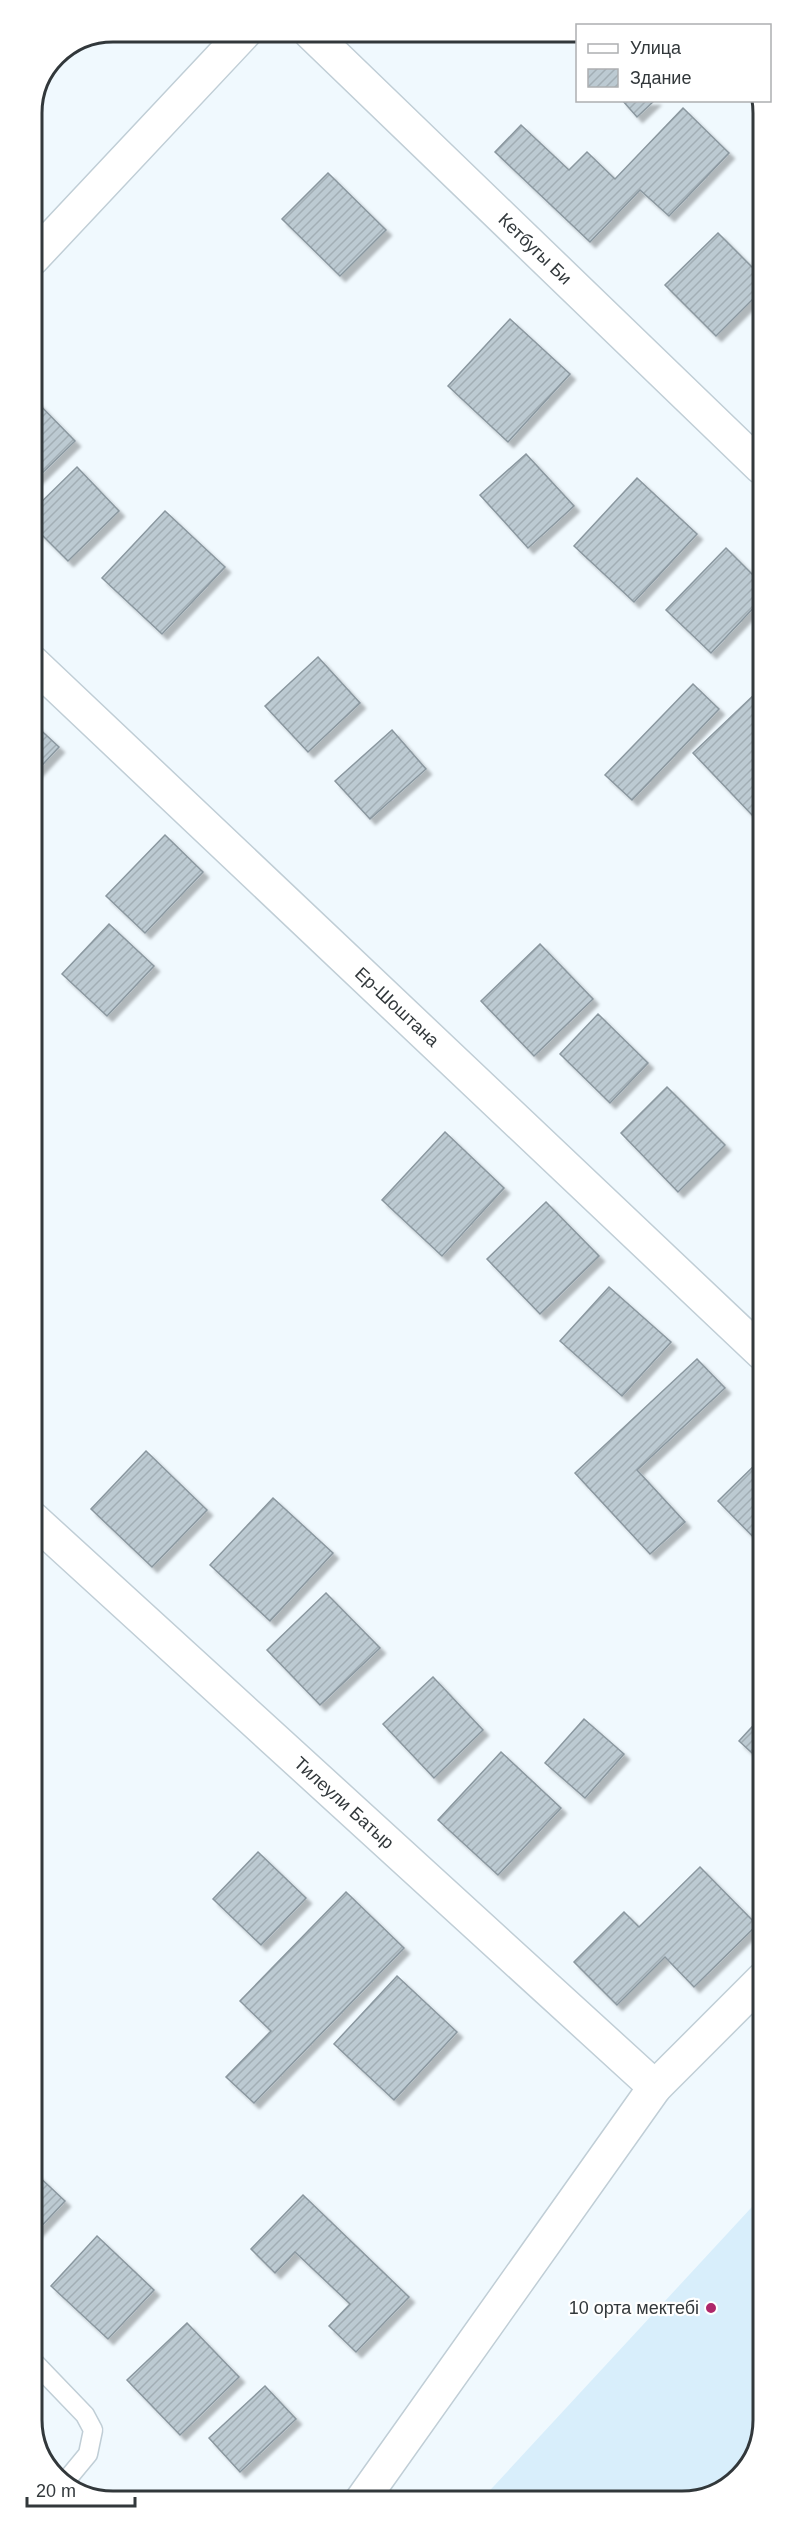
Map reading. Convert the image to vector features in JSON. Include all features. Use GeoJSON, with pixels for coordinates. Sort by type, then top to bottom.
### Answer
{"type":"FeatureCollection","features":[{"type":"Feature","properties":{"kind":"street"},"geometry":{"type":"LineString","coordinates":[[42,249],[236,42]]}},
{"type":"Feature","properties":{"kind":"street","name":"Кетбугы Би"},"geometry":{"type":"LineString","coordinates":[[320,42],[753,459]]}},
{"type":"Feature","properties":{"kind":"street","name":"Ер-Шоштана"},"geometry":{"type":"LineString","coordinates":[[42,671],[753,1344]]}},
{"type":"Feature","properties":{"kind":"street","name":"Тилеули Батыр"},"geometry":{"type":"LineString","coordinates":[[42,1527],[655,2087]]}},
{"type":"Feature","properties":{"kind":"street"},"geometry":{"type":"LineString","coordinates":[[368,2491],[655,2087],[753,1993]]}},
{"type":"Feature","properties":{"kind":"lane"},"geometry":{"type":"LineString","coordinates":[[42,2370],[85,2415],[93,2430],[88,2454],[70,2476]]}},
{"type":"Feature","properties":{"kind":"shaded area","name":"10 орта мектебі"},"geometry":{"type":"Polygon","coordinates":[[[753,2206],[753,2420],[746,2451],[729,2473],[713,2484],[700,2489],[682,2491],[489,2491],[753,2206]]]}},
{"type":"Feature","properties":{"kind":"building"},"geometry":{"type":"Polygon","coordinates":[[[624,102],[653,102],[637,117],[624,102]]]}},
{"type":"Feature","properties":{"kind":"building"},"geometry":{"type":"Polygon","coordinates":[[[683,108],[729,153],[669,216],[640,190],[590,242],[495,152],[521,125],[569,170],[587,152],[615,179],[683,108]]]}},
{"type":"Feature","properties":{"kind":"building"},"geometry":{"type":"Polygon","coordinates":[[[328,173],[386,230],[340,276],[282,219],[328,173]]]}},
{"type":"Feature","properties":{"kind":"building"},"geometry":{"type":"Polygon","coordinates":[[[718,233],[753,268],[753,299],[716,336],[665,285],[718,233]]]}},
{"type":"Feature","properties":{"kind":"building"},"geometry":{"type":"Polygon","coordinates":[[[510,319],[570,374],[508,442],[448,386],[510,319]]]}},
{"type":"Feature","properties":{"kind":"building"},"geometry":{"type":"Polygon","coordinates":[[[42,407],[75,441],[42,473],[42,407]]]}},
{"type":"Feature","properties":{"kind":"building"},"geometry":{"type":"Polygon","coordinates":[[[526,454],[574,506],[528,548],[480,495],[526,454]]]}},
{"type":"Feature","properties":{"kind":"building"},"geometry":{"type":"Polygon","coordinates":[[[77,467],[119,511],[68,561],[42,535],[42,501],[77,467]]]}},
{"type":"Feature","properties":{"kind":"building"},"geometry":{"type":"Polygon","coordinates":[[[637,478],[697,534],[634,602],[574,546],[637,478]]]}},
{"type":"Feature","properties":{"kind":"building"},"geometry":{"type":"Polygon","coordinates":[[[165,511],[225,567],[162,634],[102,578],[165,511]]]}},
{"type":"Feature","properties":{"kind":"building"},"geometry":{"type":"Polygon","coordinates":[[[726,548],[753,575],[753,608],[711,653],[666,610],[726,548]]]}},
{"type":"Feature","properties":{"kind":"building"},"geometry":{"type":"Polygon","coordinates":[[[318,657],[360,703],[308,752],[265,706],[318,657]]]}},
{"type":"Feature","properties":{"kind":"building"},"geometry":{"type":"Polygon","coordinates":[[[693,684],[719,709],[632,800],[605,775],[693,684]]]}},
{"type":"Feature","properties":{"kind":"building"},"geometry":{"type":"Polygon","coordinates":[[[753,696],[753,814],[752,815],[693,753],[753,696]]]}},
{"type":"Feature","properties":{"kind":"building"},"geometry":{"type":"Polygon","coordinates":[[[392,730],[426,769],[370,819],[335,781],[392,730]]]}},
{"type":"Feature","properties":{"kind":"building"},"geometry":{"type":"Polygon","coordinates":[[[42,731],[59,747],[42,765],[42,731]]]}},
{"type":"Feature","properties":{"kind":"building"},"geometry":{"type":"Polygon","coordinates":[[[165,835],[203,872],[145,933],[106,896],[165,835]]]}},
{"type":"Feature","properties":{"kind":"building"},"geometry":{"type":"Polygon","coordinates":[[[109,924],[154,966],[107,1016],[62,974],[109,924]]]}},
{"type":"Feature","properties":{"kind":"building"},"geometry":{"type":"Polygon","coordinates":[[[540,944],[593,999],[534,1056],[481,1001],[540,944]]]}},
{"type":"Feature","properties":{"kind":"building"},"geometry":{"type":"Polygon","coordinates":[[[598,1014],[648,1063],[610,1103],[560,1054],[598,1014]]]}},
{"type":"Feature","properties":{"kind":"building"},"geometry":{"type":"Polygon","coordinates":[[[667,1087],[725,1145],[678,1192],[621,1133],[667,1087]]]}},
{"type":"Feature","properties":{"kind":"building"},"geometry":{"type":"Polygon","coordinates":[[[445,1132],[504,1188],[442,1256],[382,1200],[445,1132]]]}},
{"type":"Feature","properties":{"kind":"building"},"geometry":{"type":"Polygon","coordinates":[[[546,1202],[599,1256],[540,1314],[487,1259],[546,1202]]]}},
{"type":"Feature","properties":{"kind":"building"},"geometry":{"type":"Polygon","coordinates":[[[609,1287],[671,1342],[622,1396],[560,1341],[609,1287]]]}},
{"type":"Feature","properties":{"kind":"building"},"geometry":{"type":"Polygon","coordinates":[[[697,1359],[725,1388],[637,1470],[685,1522],[650,1554],[575,1473],[697,1359]]]}},
{"type":"Feature","properties":{"kind":"building"},"geometry":{"type":"Polygon","coordinates":[[[146,1451],[207,1510],[152,1567],[91,1509],[146,1451]]]}},
{"type":"Feature","properties":{"kind":"building"},"geometry":{"type":"Polygon","coordinates":[[[753,1467],[753,1537],[718,1501],[753,1467]]]}},
{"type":"Feature","properties":{"kind":"building"},"geometry":{"type":"Polygon","coordinates":[[[273,1498],[333,1553],[270,1621],[210,1565],[273,1498]]]}},
{"type":"Feature","properties":{"kind":"building"},"geometry":{"type":"Polygon","coordinates":[[[326,1593],[380,1648],[320,1705],[267,1650],[326,1593]]]}},
{"type":"Feature","properties":{"kind":"building"},"geometry":{"type":"Polygon","coordinates":[[[433,1677],[483,1730],[434,1778],[383,1724],[433,1677]]]}},
{"type":"Feature","properties":{"kind":"building"},"geometry":{"type":"Polygon","coordinates":[[[584,1719],[624,1754],[585,1798],[545,1763],[584,1719]]]}},
{"type":"Feature","properties":{"kind":"building"},"geometry":{"type":"Polygon","coordinates":[[[753,1726],[753,1754],[739,1741],[753,1726]]]}},
{"type":"Feature","properties":{"kind":"building"},"geometry":{"type":"Polygon","coordinates":[[[501,1752],[561,1808],[498,1875],[438,1820],[501,1752]]]}},
{"type":"Feature","properties":{"kind":"building"},"geometry":{"type":"Polygon","coordinates":[[[258,1852],[306,1898],[261,1945],[213,1899],[258,1852]]]}},
{"type":"Feature","properties":{"kind":"building"},"geometry":{"type":"Polygon","coordinates":[[[700,1867],[753,1921],[753,1929],[694,1987],[665,1957],[617,2005],[574,1962],[624,1912],[639,1927],[700,1867]]]}},
{"type":"Feature","properties":{"kind":"building"},"geometry":{"type":"Polygon","coordinates":[[[346,1892],[404,1948],[254,2103],[226,2077],[271,2031],[240,2001],[346,1892]]]}},
{"type":"Feature","properties":{"kind":"building"},"geometry":{"type":"Polygon","coordinates":[[[397,1976],[457,2032],[394,2100],[334,2044],[397,1976]]]}},
{"type":"Feature","properties":{"kind":"building"},"geometry":{"type":"Polygon","coordinates":[[[42,2179],[65,2201],[42,2225],[42,2179]]]}},
{"type":"Feature","properties":{"kind":"building"},"geometry":{"type":"Polygon","coordinates":[[[303,2195],[409,2297],[356,2352],[329,2326],[350,2304],[295,2252],[275,2273],[251,2249],[303,2195]]]}},
{"type":"Feature","properties":{"kind":"building"},"geometry":{"type":"Polygon","coordinates":[[[97,2236],[154,2290],[108,2339],[51,2286],[97,2236]]]}},
{"type":"Feature","properties":{"kind":"building"},"geometry":{"type":"Polygon","coordinates":[[[187,2323],[239,2377],[180,2435],[127,2380],[187,2323]]]}},
{"type":"Feature","properties":{"kind":"building"},"geometry":{"type":"Polygon","coordinates":[[[265,2386],[296,2419],[240,2472],[209,2438],[265,2386]]]}},
{"type":"Feature","properties":{"kind":"place","name":"10 орта мектебі"},"geometry":{"type":"Point","coordinates":[711,2308]}}]}
